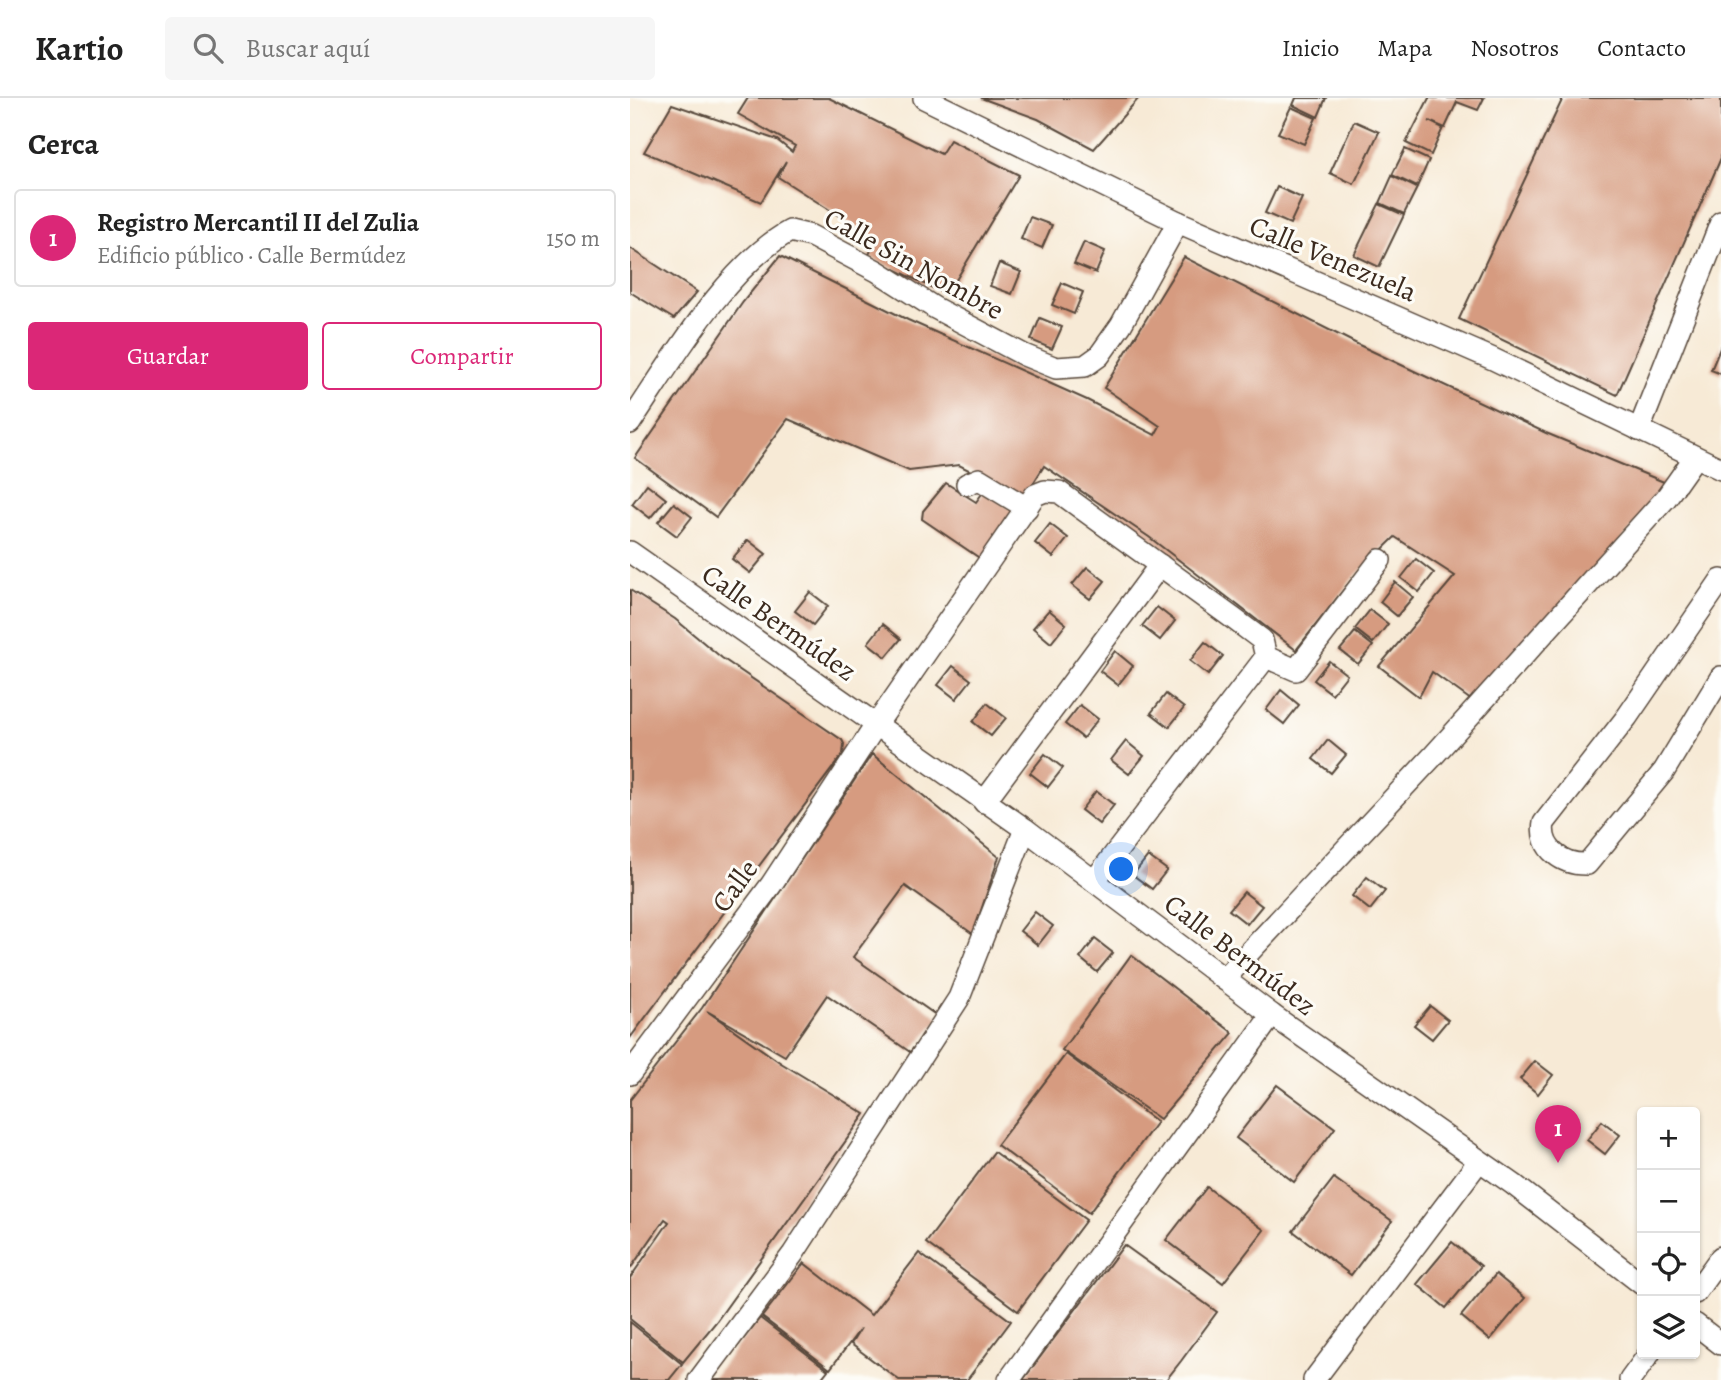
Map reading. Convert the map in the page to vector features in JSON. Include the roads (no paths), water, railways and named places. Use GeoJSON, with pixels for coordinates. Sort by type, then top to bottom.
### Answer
{"type":"FeatureCollection","features":[{"type":"Feature","properties":{"kind":"street","name":"Calle Venezuela"},"geometry":{"type":"LineString","coordinates":[[923,98],[1178,222],[1493,359],[1721,469]]}},
{"type":"Feature","properties":{"kind":"street","name":"Calle Sin Nombre"},"geometry":{"type":"LineString","coordinates":[[630,423],[738,275],[776,238],[790,231],[811,236],[877,271],[935,308],[1024,355],[1056,368],[1085,366],[1099,356],[1121,325],[1178,222]]}},
{"type":"Feature","properties":{"kind":"street"},"geometry":{"type":"LineString","coordinates":[[1639,430],[1721,222]]}},
{"type":"Feature","properties":{"kind":"street"},"geometry":{"type":"LineString","coordinates":[[1224,979],[1444,745],[1667,498],[1695,457]]}},
{"type":"Feature","properties":{"kind":"street"},"geometry":{"type":"LineString","coordinates":[[967,484],[979,479],[1027,508],[1035,495],[1045,491],[1059,492],[1262,640],[1266,657]]}},
{"type":"Feature","properties":{"kind":"street","name":"Calle"},"geometry":{"type":"LineString","coordinates":[[630,1074],[771,885],[876,725],[1027,508]]}},
{"type":"Feature","properties":{"kind":"street","name":"Calle Bermúdez"},"geometry":{"type":"LineString","coordinates":[[630,552],[1025,829],[1272,1015],[1479,1161],[1637,1280]]}},
{"type":"Feature","properties":{"kind":"street"},"geometry":{"type":"LineString","coordinates":[[1266,657],[1296,670],[1380,560]]}},
{"type":"Feature","properties":{"kind":"street"},"geometry":{"type":"LineString","coordinates":[[984,802],[1160,565]]}},
{"type":"Feature","properties":{"kind":"street"},"geometry":{"type":"LineString","coordinates":[[1721,580],[1627,717],[1544,823],[1541,836],[1547,846],[1573,864],[1587,864],[1664,771],[1721,677]]}},
{"type":"Feature","properties":{"kind":"street"},"geometry":{"type":"LineString","coordinates":[[1094,881],[1266,657]]}},
{"type":"Feature","properties":{"kind":"street"},"geometry":{"type":"LineString","coordinates":[[699,1380],[793,1254],[959,998],[1025,829]]}},
{"type":"Feature","properties":{"kind":"street"},"geometry":{"type":"LineString","coordinates":[[1009,1380],[1272,1015]]}},
{"type":"Feature","properties":{"kind":"street"},"geometry":{"type":"LineString","coordinates":[[1314,1380],[1479,1161]]}},
{"type":"Feature","properties":{"kind":"street"},"geometry":{"type":"LineString","coordinates":[[1700,1286],[1721,1257]]}},
{"type":"Feature","properties":{"kind":"street"},"geometry":{"type":"LineString","coordinates":[[1700,1329],[1721,1344]]}},
{"type":"Feature","properties":{"kind":"street"},"geometry":{"type":"LineString","coordinates":[[1630,1380],[1646,1359]]}},
{"type":"Feature","properties":{"kind":"place","name":"Registro Mercantil II del Zulia"},"geometry":{"type":"Point","coordinates":[1558,1163]}}]}
